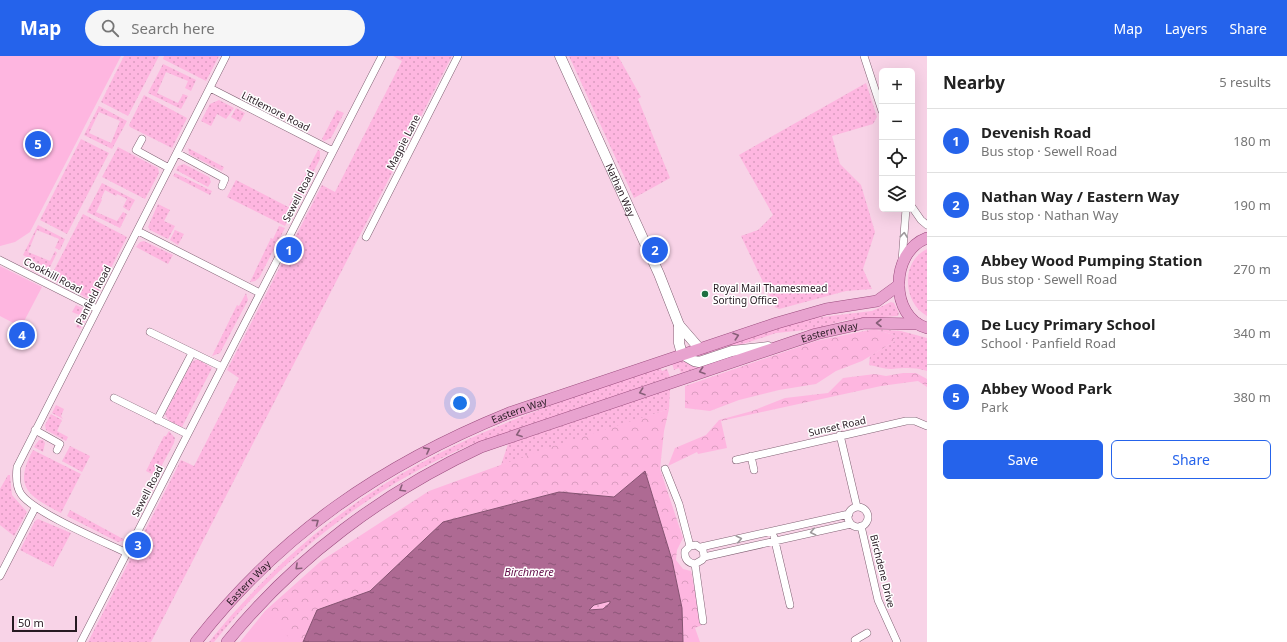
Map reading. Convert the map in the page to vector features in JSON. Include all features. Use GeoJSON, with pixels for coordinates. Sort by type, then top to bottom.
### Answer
{"type":"FeatureCollection","features":[{"type":"Feature","properties":{"kind":"main road"},"geometry":{"type":"LineString","coordinates":[[923,326],[903,305],[899,285],[902,261],[911,249],[927,238]]}},
{"type":"Feature","properties":{"kind":"main road","name":"Eastern Way"},"geometry":{"type":"LineString","coordinates":[[196,642],[230,601],[277,554],[306,529],[383,474],[459,434],[510,413],[699,348],[808,314],[877,301],[899,285]]}},
{"type":"Feature","properties":{"kind":"main road","name":"Eastern Way"},"geometry":{"type":"LineString","coordinates":[[227,642],[270,593],[310,556],[356,519],[398,491],[449,462],[481,447],[816,334],[850,325],[880,323],[923,326]]}},
{"type":"Feature","properties":{"kind":"street","name":"Panfield Road"},"geometry":{"type":"LineString","coordinates":[[127,553],[35,508],[20,493],[16,476],[17,467],[226,56]]}},
{"type":"Feature","properties":{"kind":"street","name":"Sewell Road"},"geometry":{"type":"LineString","coordinates":[[81,642],[382,56]]}},
{"type":"Feature","properties":{"kind":"street","name":"Magpie Lane"},"geometry":{"type":"LineString","coordinates":[[366,237],[458,56]]}},
{"type":"Feature","properties":{"kind":"street","name":"Nathan Way"},"geometry":{"type":"LineString","coordinates":[[560,56],[659,274],[679,325],[699,348]]}},
{"type":"Feature","properties":{"kind":"street"},"geometry":{"type":"LineString","coordinates":[[864,56],[880,104]]}},
{"type":"Feature","properties":{"kind":"street","name":"Littlemore Road"},"geometry":{"type":"LineString","coordinates":[[210,88],[333,151]]}},
{"type":"Feature","properties":{"kind":"street"},"geometry":{"type":"LineString","coordinates":[[142,139],[136,150],[169,168]]}},
{"type":"Feature","properties":{"kind":"street"},"geometry":{"type":"LineString","coordinates":[[176,153],[225,179],[222,186]]}},
{"type":"Feature","properties":{"kind":"street"},"geometry":{"type":"LineString","coordinates":[[915,211],[921,220],[927,225]]}},
{"type":"Feature","properties":{"kind":"street"},"geometry":{"type":"LineString","coordinates":[[902,261],[906,212]]}},
{"type":"Feature","properties":{"kind":"street"},"geometry":{"type":"LineString","coordinates":[[138,231],[260,293]]}},
{"type":"Feature","properties":{"kind":"street","name":"Cookhill Road"},"geometry":{"type":"LineString","coordinates":[[0,260],[97,309]]}},
{"type":"Feature","properties":{"kind":"street","name":"Nathan Way"},"geometry":{"type":"LineString","coordinates":[[679,325],[679,343],[682,354]]}},
{"type":"Feature","properties":{"kind":"street"},"geometry":{"type":"LineString","coordinates":[[150,332],[222,367]]}},
{"type":"Feature","properties":{"kind":"street"},"geometry":{"type":"LineString","coordinates":[[682,354],[694,361],[699,362],[732,351],[779,346]]}},
{"type":"Feature","properties":{"kind":"street"},"geometry":{"type":"LineString","coordinates":[[157,420],[192,352]]}},
{"type":"Feature","properties":{"kind":"street"},"geometry":{"type":"LineString","coordinates":[[114,398],[187,434]]}},
{"type":"Feature","properties":{"kind":"street","name":"Sunset Road"},"geometry":{"type":"LineString","coordinates":[[736,460],[906,420],[915,421],[927,426]]}},
{"type":"Feature","properties":{"kind":"street"},"geometry":{"type":"LineString","coordinates":[[35,430],[60,444],[57,450]]}},
{"type":"Feature","properties":{"kind":"street","name":"Birchdene Drive"},"geometry":{"type":"LineString","coordinates":[[840,436],[857,507],[864,509],[867,514],[866,521],[861,526],[851,524]]}},
{"type":"Feature","properties":{"kind":"street"},"geometry":{"type":"LineString","coordinates":[[751,456],[754,470]]}},
{"type":"Feature","properties":{"kind":"street"},"geometry":{"type":"LineString","coordinates":[[665,469],[679,504],[690,546]]}},
{"type":"Feature","properties":{"kind":"street"},"geometry":{"type":"LineString","coordinates":[[701,548],[849,514],[853,508],[857,507]]}},
{"type":"Feature","properties":{"kind":"street"},"geometry":{"type":"LineString","coordinates":[[0,576],[35,508]]}},
{"type":"Feature","properties":{"kind":"street"},"geometry":{"type":"LineString","coordinates":[[695,564],[704,557],[851,524],[849,514]]}},
{"type":"Feature","properties":{"kind":"street","name":"Birchdene Drive"},"geometry":{"type":"LineString","coordinates":[[861,526],[878,600],[896,642]]}},
{"type":"Feature","properties":{"kind":"street"},"geometry":{"type":"LineString","coordinates":[[772,531],[790,605]]}},
{"type":"Feature","properties":{"kind":"street"},"geometry":{"type":"LineString","coordinates":[[695,564],[688,562],[686,559],[685,551],[690,546],[696,545],[701,548],[704,557]]}},
{"type":"Feature","properties":{"kind":"street"},"geometry":{"type":"LineString","coordinates":[[695,564],[703,621]]}},
{"type":"Feature","properties":{"kind":"street"},"geometry":{"type":"LineString","coordinates":[[856,642],[855,640],[867,634]]}},
{"type":"Feature","properties":{"kind":"green space"},"geometry":{"type":"Polygon","coordinates":[[[0,56],[121,56],[30,232],[15,242],[0,246],[0,56]]]}},
{"type":"Feature","properties":{"kind":"green space"},"geometry":{"type":"Polygon","coordinates":[[[124,56],[159,56],[128,116],[101,102],[124,56]]]}},
{"type":"Feature","properties":{"kind":"green space"},"geometry":{"type":"Polygon","coordinates":[[[164,56],[219,56],[206,81],[163,59],[164,56]]]}},
{"type":"Feature","properties":{"kind":"green space"},"geometry":{"type":"Polygon","coordinates":[[[393,56],[452,56],[151,642],[88,642],[181,460],[194,466],[239,378],[227,370],[322,185],[335,192],[402,61],[393,56]]]}},
{"type":"Feature","properties":{"kind":"green space"},"geometry":{"type":"Polygon","coordinates":[[[569,56],[618,56],[641,97],[638,99],[670,178],[634,198],[569,56]]]}},
{"type":"Feature","properties":{"kind":"green space"},"geometry":{"type":"Polygon","coordinates":[[[163,64],[196,80],[191,91],[185,88],[188,81],[166,72],[157,93],[178,103],[183,94],[188,96],[181,109],[148,93],[163,64]]]}},
{"type":"Feature","properties":{"kind":"green space"},"geometry":{"type":"Polygon","coordinates":[[[866,83],[877,117],[873,124],[832,136],[840,164],[861,185],[875,232],[863,269],[872,289],[846,291],[779,309],[775,307],[741,236],[758,230],[773,215],[739,155],[866,83]]]}},
{"type":"Feature","properties":{"kind":"green space"},"geometry":{"type":"Polygon","coordinates":[[[144,95],[187,118],[172,148],[130,127],[129,125],[144,95]]]}},
{"type":"Feature","properties":{"kind":"green space"},"geometry":{"type":"Polygon","coordinates":[[[219,100],[234,108],[226,119],[217,114],[211,126],[201,121],[210,104],[219,100]]]}},
{"type":"Feature","properties":{"kind":"green space"},"geometry":{"type":"Polygon","coordinates":[[[99,106],[127,121],[112,149],[84,135],[99,106]],[[99,112],[89,133],[111,143],[120,121],[99,112]]]}},
{"type":"Feature","properties":{"kind":"green space"},"geometry":{"type":"Polygon","coordinates":[[[236,108],[245,113],[240,122],[231,117],[236,108]]]}},
{"type":"Feature","properties":{"kind":"green space"},"geometry":{"type":"Polygon","coordinates":[[[337,110],[344,113],[331,138],[324,141],[322,139],[337,110]]]}},
{"type":"Feature","properties":{"kind":"green space"},"geometry":{"type":"Polygon","coordinates":[[[81,139],[109,153],[67,234],[40,220],[81,139]]]}},
{"type":"Feature","properties":{"kind":"green space"},"geometry":{"type":"Polygon","coordinates":[[[118,147],[158,168],[159,173],[145,199],[102,177],[118,147]]]}},
{"type":"Feature","properties":{"kind":"green space"},"geometry":{"type":"Polygon","coordinates":[[[188,148],[224,167],[222,171],[189,154],[188,148]]]}},
{"type":"Feature","properties":{"kind":"green space"},"geometry":{"type":"Polygon","coordinates":[[[318,150],[320,151],[320,159],[295,207],[289,205],[318,150]]]}},
{"type":"Feature","properties":{"kind":"green space"},"geometry":{"type":"Polygon","coordinates":[[[184,164],[209,177],[211,182],[208,187],[176,170],[178,166],[184,164]]]}},
{"type":"Feature","properties":{"kind":"green space"},"geometry":{"type":"Polygon","coordinates":[[[175,173],[212,191],[210,195],[173,176],[175,173]]]}},
{"type":"Feature","properties":{"kind":"green space"},"geometry":{"type":"Polygon","coordinates":[[[236,180],[294,210],[285,226],[227,197],[236,180]]]}},
{"type":"Feature","properties":{"kind":"green space"},"geometry":{"type":"Polygon","coordinates":[[[102,183],[135,200],[129,211],[123,207],[127,199],[117,194],[116,196],[105,190],[96,212],[117,221],[123,212],[127,214],[120,228],[87,212],[102,183]]]}},
{"type":"Feature","properties":{"kind":"green space"},"geometry":{"type":"Polygon","coordinates":[[[158,204],[170,210],[164,221],[175,226],[168,239],[150,230],[148,227],[158,204]]]}},
{"type":"Feature","properties":{"kind":"green space"},"geometry":{"type":"Polygon","coordinates":[[[83,214],[127,237],[96,297],[87,298],[50,278],[83,214]]]}},
{"type":"Feature","properties":{"kind":"green space"},"geometry":{"type":"Polygon","coordinates":[[[38,225],[65,239],[60,250],[55,248],[59,239],[37,230],[28,252],[50,261],[55,251],[57,253],[49,269],[23,255],[38,225]]]}},
{"type":"Feature","properties":{"kind":"green space"},"geometry":{"type":"Polygon","coordinates":[[[279,226],[285,228],[259,278],[250,282],[271,238],[273,239],[279,226]]]}},
{"type":"Feature","properties":{"kind":"green space"},"geometry":{"type":"Polygon","coordinates":[[[175,230],[184,234],[178,245],[170,240],[175,230]]]}},
{"type":"Feature","properties":{"kind":"green space"},"geometry":{"type":"Polygon","coordinates":[[[144,241],[173,255],[168,264],[136,247],[140,242],[144,241]]]}},
{"type":"Feature","properties":{"kind":"green space"},"geometry":{"type":"Polygon","coordinates":[[[927,249],[927,316],[919,310],[913,302],[909,293],[908,282],[912,263],[918,255],[927,249]]]}},
{"type":"Feature","properties":{"kind":"green space"},"geometry":{"type":"Polygon","coordinates":[[[0,266],[42,287],[21,327],[0,316],[0,266]]]}},
{"type":"Feature","properties":{"kind":"green space"},"geometry":{"type":"Polygon","coordinates":[[[246,293],[248,300],[220,353],[212,356],[237,305],[239,306],[246,293]]]}},
{"type":"Feature","properties":{"kind":"green space"},"geometry":{"type":"Polygon","coordinates":[[[891,302],[894,303],[899,313],[898,316],[846,320],[815,329],[776,333],[704,357],[698,358],[694,355],[784,325],[814,318],[872,311],[891,302]]]}},
{"type":"Feature","properties":{"kind":"green space"},"geometry":{"type":"Polygon","coordinates":[[[76,305],[84,309],[87,315],[80,329],[76,327],[82,316],[72,312],[76,305]]]}},
{"type":"Feature","properties":{"kind":"green space"},"geometry":{"type":"Polygon","coordinates":[[[874,329],[901,331],[927,338],[927,371],[914,368],[888,369],[869,365],[870,356],[895,341],[894,335],[874,329]]]}},
{"type":"Feature","properties":{"kind":"green space"},"geometry":{"type":"Polygon","coordinates":[[[874,329],[894,335],[895,341],[862,361],[836,371],[816,384],[779,390],[739,400],[710,411],[685,408],[685,386],[816,341],[874,329]]]}},
{"type":"Feature","properties":{"kind":"green space"},"geometry":{"type":"Polygon","coordinates":[[[199,360],[212,368],[182,427],[179,427],[172,423],[165,414],[192,362],[199,360]]]}},
{"type":"Feature","properties":{"kind":"green space"},"geometry":{"type":"Polygon","coordinates":[[[684,360],[689,364],[695,365],[696,368],[681,373],[679,368],[674,370],[672,363],[684,360]]]}},
{"type":"Feature","properties":{"kind":"green space"},"geometry":{"type":"Polygon","coordinates":[[[660,367],[662,371],[667,369],[670,377],[473,444],[435,461],[399,481],[364,503],[331,527],[300,553],[241,611],[214,642],[209,642],[231,615],[255,590],[305,542],[360,500],[389,481],[448,449],[507,422],[660,367]]]}},
{"type":"Feature","properties":{"kind":"green space"},"geometry":{"type":"Polygon","coordinates":[[[903,373],[916,373],[927,379],[927,387],[918,381],[881,386],[721,421],[727,448],[698,454],[697,452],[668,466],[675,448],[706,435],[719,420],[752,411],[785,398],[828,393],[843,378],[875,374],[886,376],[903,373]]]}},
{"type":"Feature","properties":{"kind":"green space"},"geometry":{"type":"Polygon","coordinates":[[[670,389],[669,409],[501,465],[508,444],[670,389]]]}},
{"type":"Feature","properties":{"kind":"green space"},"geometry":{"type":"Polygon","coordinates":[[[56,405],[64,409],[61,416],[63,419],[52,413],[56,405]]]}},
{"type":"Feature","properties":{"kind":"green space"},"geometry":{"type":"Polygon","coordinates":[[[669,409],[664,431],[660,469],[683,538],[677,550],[676,560],[683,569],[691,571],[702,625],[695,628],[700,642],[683,642],[682,608],[672,560],[645,471],[614,497],[559,492],[443,522],[370,591],[317,610],[303,642],[263,642],[265,611],[321,561],[429,491],[550,447],[669,409]]]}},
{"type":"Feature","properties":{"kind":"green space"},"geometry":{"type":"Polygon","coordinates":[[[51,414],[62,420],[57,431],[68,437],[66,441],[46,430],[45,425],[51,414]]]}},
{"type":"Feature","properties":{"kind":"green space"},"geometry":{"type":"Polygon","coordinates":[[[169,431],[175,438],[174,443],[156,476],[146,471],[164,436],[166,436],[169,431]]]}},
{"type":"Feature","properties":{"kind":"green space"},"geometry":{"type":"Polygon","coordinates":[[[39,440],[43,440],[45,443],[43,452],[34,447],[39,440]]]}},
{"type":"Feature","properties":{"kind":"green space"},"geometry":{"type":"Polygon","coordinates":[[[70,446],[90,456],[82,472],[62,461],[70,446]]]}},
{"type":"Feature","properties":{"kind":"green space"},"geometry":{"type":"Polygon","coordinates":[[[33,450],[81,474],[61,513],[40,501],[27,489],[24,482],[24,473],[33,450]]]}},
{"type":"Feature","properties":{"kind":"green space"},"geometry":{"type":"Polygon","coordinates":[[[8,475],[10,475],[12,495],[27,512],[14,536],[0,525],[0,489],[8,475]]]}},
{"type":"Feature","properties":{"kind":"green space"},"geometry":{"type":"Polygon","coordinates":[[[70,510],[125,540],[118,542],[67,516],[70,510]]]}},
{"type":"Feature","properties":{"kind":"green space"},"geometry":{"type":"Polygon","coordinates":[[[38,519],[71,533],[53,567],[20,550],[35,521],[38,519]]]}},
{"type":"Feature","properties":{"kind":"green space"},"geometry":{"type":"Polygon","coordinates":[[[610,601],[610,603],[603,609],[589,610],[594,605],[610,601]]]}},
{"type":"Feature","properties":{"kind":"green space"},"geometry":{"type":"Polygon","coordinates":[[[265,611],[293,642],[240,642],[265,611]]]}},
{"type":"Feature","properties":{"kind":"water","name":"Birchmere"},"geometry":{"type":"Polygon","coordinates":[[[645,471],[672,560],[682,608],[683,642],[303,642],[317,610],[370,591],[443,522],[559,492],[614,497],[645,471]],[[610,601],[594,605],[589,610],[603,609],[610,603],[610,601]]]}},
{"type":"Feature","properties":{"kind":"place","name":"Abbey Wood Park"},"geometry":{"type":"Point","coordinates":[38,144]}},
{"type":"Feature","properties":{"kind":"place","name":"Devenish Road"},"geometry":{"type":"Point","coordinates":[289,250]}},
{"type":"Feature","properties":{"kind":"place","name":"Nathan Way / Eastern Way"},"geometry":{"type":"Point","coordinates":[655,250]}},
{"type":"Feature","properties":{"kind":"place","name":"Royal Mail Thamesmead Sorting Office"},"geometry":{"type":"Point","coordinates":[705,294]}},
{"type":"Feature","properties":{"kind":"place","name":"De Lucy Primary School"},"geometry":{"type":"Point","coordinates":[22,335]}},
{"type":"Feature","properties":{"kind":"place","name":"Abbey Wood Pumping Station"},"geometry":{"type":"Point","coordinates":[138,545]}}]}
